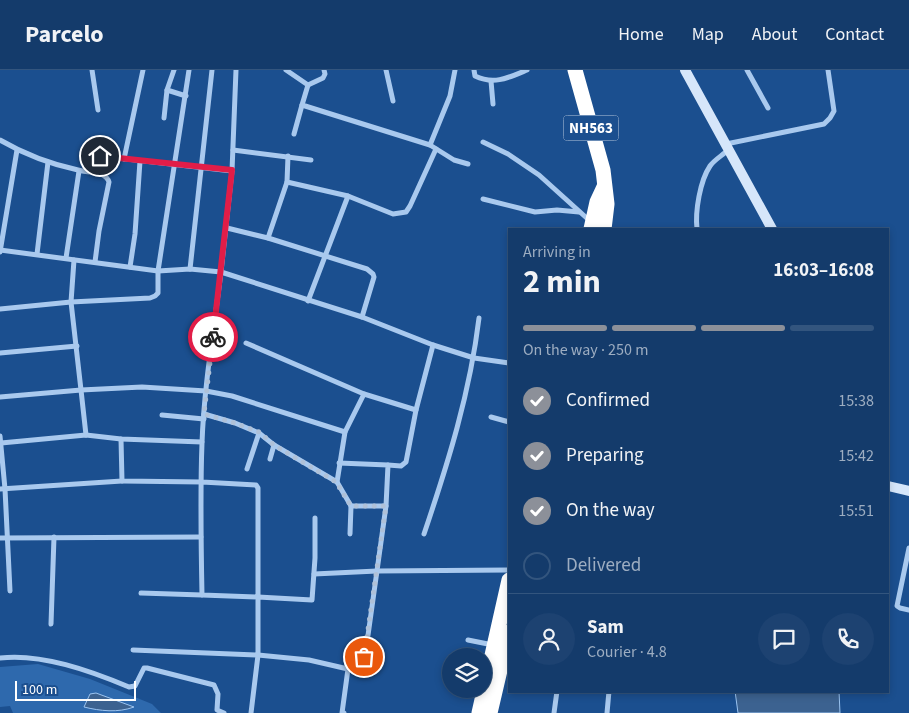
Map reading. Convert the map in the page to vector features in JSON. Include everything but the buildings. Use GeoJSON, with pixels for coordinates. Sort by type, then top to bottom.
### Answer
{"type":"FeatureCollection","features":[{"type":"Feature","properties":{"kind":"highway","name":"NH563"},"geometry":{"type":"LineString","coordinates":[[574,70],[600,158],[604,187],[597,202],[596,227]]}},
{"type":"Feature","properties":{"kind":"highway"},"geometry":{"type":"LineString","coordinates":[[492,652],[508,584]]}},
{"type":"Feature","properties":{"kind":"highway"},"geometry":{"type":"LineString","coordinates":[[490,713],[508,636]]}},
{"type":"Feature","properties":{"kind":"highway"},"geometry":{"type":"LineString","coordinates":[[479,713],[482,698]]}},
{"type":"Feature","properties":{"kind":"street"},"geometry":{"type":"LineString","coordinates":[[92,70],[98,110]]}},
{"type":"Feature","properties":{"kind":"street"},"geometry":{"type":"LineString","coordinates":[[124,159],[143,70]]}},
{"type":"Feature","properties":{"kind":"street"},"geometry":{"type":"LineString","coordinates":[[164,118],[167,90],[174,70]]}},
{"type":"Feature","properties":{"kind":"street"},"geometry":{"type":"LineString","coordinates":[[0,309],[156,296],[158,293],[158,271],[176,165],[189,70]]}},
{"type":"Feature","properties":{"kind":"street"},"geometry":{"type":"LineString","coordinates":[[190,269],[212,70]]}},
{"type":"Feature","properties":{"kind":"street"},"geometry":{"type":"LineString","coordinates":[[202,595],[202,442],[206,391],[227,228],[232,170],[236,70]]}},
{"type":"Feature","properties":{"kind":"street"},"geometry":{"type":"LineString","coordinates":[[286,70],[308,85]]}},
{"type":"Feature","properties":{"kind":"street"},"geometry":{"type":"LineString","coordinates":[[294,134],[308,85],[322,78],[325,74],[324,70]]}},
{"type":"Feature","properties":{"kind":"street"},"geometry":{"type":"LineString","coordinates":[[386,70],[393,101]]}},
{"type":"Feature","properties":{"kind":"street"},"geometry":{"type":"LineString","coordinates":[[430,145],[450,96],[455,70]]}},
{"type":"Feature","properties":{"kind":"street"},"geometry":{"type":"LineString","coordinates":[[474,70],[475,76],[491,81],[510,77],[527,70]]}},
{"type":"Feature","properties":{"kind":"street"},"geometry":{"type":"LineString","coordinates":[[685,70],[771,228]]}},
{"type":"Feature","properties":{"kind":"street"},"geometry":{"type":"LineString","coordinates":[[747,70],[768,108]]}},
{"type":"Feature","properties":{"kind":"street"},"geometry":{"type":"LineString","coordinates":[[697,228],[698,196],[710,166],[727,147],[824,124],[830,118],[834,111],[828,70]]}},
{"type":"Feature","properties":{"kind":"street"},"geometry":{"type":"LineString","coordinates":[[491,81],[493,104]]}},
{"type":"Feature","properties":{"kind":"street"},"geometry":{"type":"LineString","coordinates":[[167,90],[186,96]]}},
{"type":"Feature","properties":{"kind":"street"},"geometry":{"type":"LineString","coordinates":[[302,105],[430,145],[454,160],[468,164]]}},
{"type":"Feature","properties":{"kind":"street"},"geometry":{"type":"LineString","coordinates":[[0,140],[18,150],[48,162],[101,174],[107,178],[110,182],[99,231],[95,262]]}},
{"type":"Feature","properties":{"kind":"street"},"geometry":{"type":"LineString","coordinates":[[483,142],[508,154],[539,175],[596,227]]}},
{"type":"Feature","properties":{"kind":"street"},"geometry":{"type":"LineString","coordinates":[[288,182],[348,196],[393,214],[406,212],[436,148]]}},
{"type":"Feature","properties":{"kind":"street"},"geometry":{"type":"LineString","coordinates":[[18,150],[0,251],[37,254],[158,271],[190,269],[222,272],[362,317],[433,345],[474,358],[508,363]]}},
{"type":"Feature","properties":{"kind":"street"},"geometry":{"type":"LineString","coordinates":[[233,150],[311,160]]}},
{"type":"Feature","properties":{"kind":"street"},"geometry":{"type":"LineString","coordinates":[[100,156],[232,170]]}},
{"type":"Feature","properties":{"kind":"street"},"geometry":{"type":"LineString","coordinates":[[268,238],[288,182],[288,156]]}},
{"type":"Feature","properties":{"kind":"street"},"geometry":{"type":"LineString","coordinates":[[130,266],[135,234],[140,161]]}},
{"type":"Feature","properties":{"kind":"street"},"geometry":{"type":"LineString","coordinates":[[37,254],[48,162]]}},
{"type":"Feature","properties":{"kind":"street"},"geometry":{"type":"LineString","coordinates":[[66,258],[79,170]]}},
{"type":"Feature","properties":{"kind":"street"},"geometry":{"type":"LineString","coordinates":[[308,301],[348,196]]}},
{"type":"Feature","properties":{"kind":"street"},"geometry":{"type":"LineString","coordinates":[[483,199],[535,212],[557,210],[579,212]]}},
{"type":"Feature","properties":{"kind":"street"},"geometry":{"type":"LineString","coordinates":[[227,228],[268,238],[367,269],[374,277],[362,317]]}},
{"type":"Feature","properties":{"kind":"street"},"geometry":{"type":"LineString","coordinates":[[74,260],[72,302],[86,435]]}},
{"type":"Feature","properties":{"kind":"street"},"geometry":{"type":"LineString","coordinates":[[424,534],[449,459],[474,358],[479,318]]}},
{"type":"Feature","properties":{"kind":"street"},"geometry":{"type":"LineString","coordinates":[[246,343],[364,394],[416,410]]}},
{"type":"Feature","properties":{"kind":"street"},"geometry":{"type":"LineString","coordinates":[[339,463],[401,466],[406,462],[416,410],[433,345]]}},
{"type":"Feature","properties":{"kind":"street"},"geometry":{"type":"LineString","coordinates":[[0,353],[77,346]]}},
{"type":"Feature","properties":{"kind":"street"},"geometry":{"type":"LineString","coordinates":[[0,397],[142,387],[206,391],[232,396],[345,432]]}},
{"type":"Feature","properties":{"kind":"street"},"geometry":{"type":"LineString","coordinates":[[336,482],[345,432],[364,394]]}},
{"type":"Feature","properties":{"kind":"street"},"geometry":{"type":"LineString","coordinates":[[162,415],[204,417],[235,423],[259,432],[274,445],[336,482],[351,506],[350,534]]}},
{"type":"Feature","properties":{"kind":"street"},"geometry":{"type":"LineString","coordinates":[[491,416],[508,422]]}},
{"type":"Feature","properties":{"kind":"street"},"geometry":{"type":"LineString","coordinates":[[247,469],[259,432]]}},
{"type":"Feature","properties":{"kind":"street"},"geometry":{"type":"LineString","coordinates":[[1,443],[86,435],[121,439],[202,442]]}},
{"type":"Feature","properties":{"kind":"street"},"geometry":{"type":"LineString","coordinates":[[0,436],[10,591]]}},
{"type":"Feature","properties":{"kind":"street"},"geometry":{"type":"LineString","coordinates":[[121,439],[122,481]]}},
{"type":"Feature","properties":{"kind":"street"},"geometry":{"type":"LineString","coordinates":[[270,459],[274,445]]}},
{"type":"Feature","properties":{"kind":"street"},"geometry":{"type":"LineString","coordinates":[[344,713],[342,713],[348,669],[346,661],[351,656],[364,657],[386,506],[388,465]]}},
{"type":"Feature","properties":{"kind":"street"},"geometry":{"type":"LineString","coordinates":[[2,489],[122,481],[256,485],[258,488],[258,655],[251,713]]}},
{"type":"Feature","properties":{"kind":"street"},"geometry":{"type":"LineString","coordinates":[[889,486],[909,491]]}},
{"type":"Feature","properties":{"kind":"street"},"geometry":{"type":"LineString","coordinates":[[351,506],[386,506]]}},
{"type":"Feature","properties":{"kind":"street"},"geometry":{"type":"LineString","coordinates":[[141,594],[312,600],[315,518]]}},
{"type":"Feature","properties":{"kind":"street"},"geometry":{"type":"LineString","coordinates":[[51,624],[54,537]]}},
{"type":"Feature","properties":{"kind":"street"},"geometry":{"type":"LineString","coordinates":[[0,538],[201,538]]}},
{"type":"Feature","properties":{"kind":"street"},"geometry":{"type":"LineString","coordinates":[[909,548],[897,606],[909,610]]}},
{"type":"Feature","properties":{"kind":"street"},"geometry":{"type":"LineString","coordinates":[[314,574],[377,571],[508,570]]}},
{"type":"Feature","properties":{"kind":"street"},"geometry":{"type":"LineString","coordinates":[[468,640],[494,645]]}},
{"type":"Feature","properties":{"kind":"street"},"geometry":{"type":"LineString","coordinates":[[133,650],[258,655],[309,660],[348,669]]}},
{"type":"Feature","properties":{"kind":"street"},"geometry":{"type":"LineString","coordinates":[[0,658],[27,658],[88,670],[129,687],[135,686],[142,671],[144,668],[147,668],[214,686],[218,694],[217,710],[224,713]]}},
{"type":"Feature","properties":{"kind":"street"},"geometry":{"type":"LineString","coordinates":[[554,713],[557,693]]}},
{"type":"Feature","properties":{"kind":"street"},"geometry":{"type":"LineString","coordinates":[[607,713],[609,693]]}},
{"type":"Feature","properties":{"kind":"shaded area"},"geometry":{"type":"Polygon","coordinates":[[[38,664],[90,679],[152,704],[161,713],[13,713],[10,706],[0,707],[0,667],[38,664]]]}},
{"type":"Feature","properties":{"kind":"shaded area"},"geometry":{"type":"Polygon","coordinates":[[[96,693],[134,707],[109,711],[84,707],[90,694],[96,693]]]}},
{"type":"Feature","properties":{"kind":"shaded area"},"geometry":{"type":"Polygon","coordinates":[[[735,693],[839,693],[840,713],[738,713],[735,693]]]}},
{"type":"Feature","properties":{"kind":"way so far"},"geometry":{"type":"LineString","coordinates":[[213,337],[204,414],[259,432],[274,445],[336,482],[351,506],[386,506],[364,657]]}},
{"type":"Feature","properties":{"kind":"route"},"geometry":{"type":"LineString","coordinates":[[100,156],[232,170],[227,228],[213,337]]}}]}
